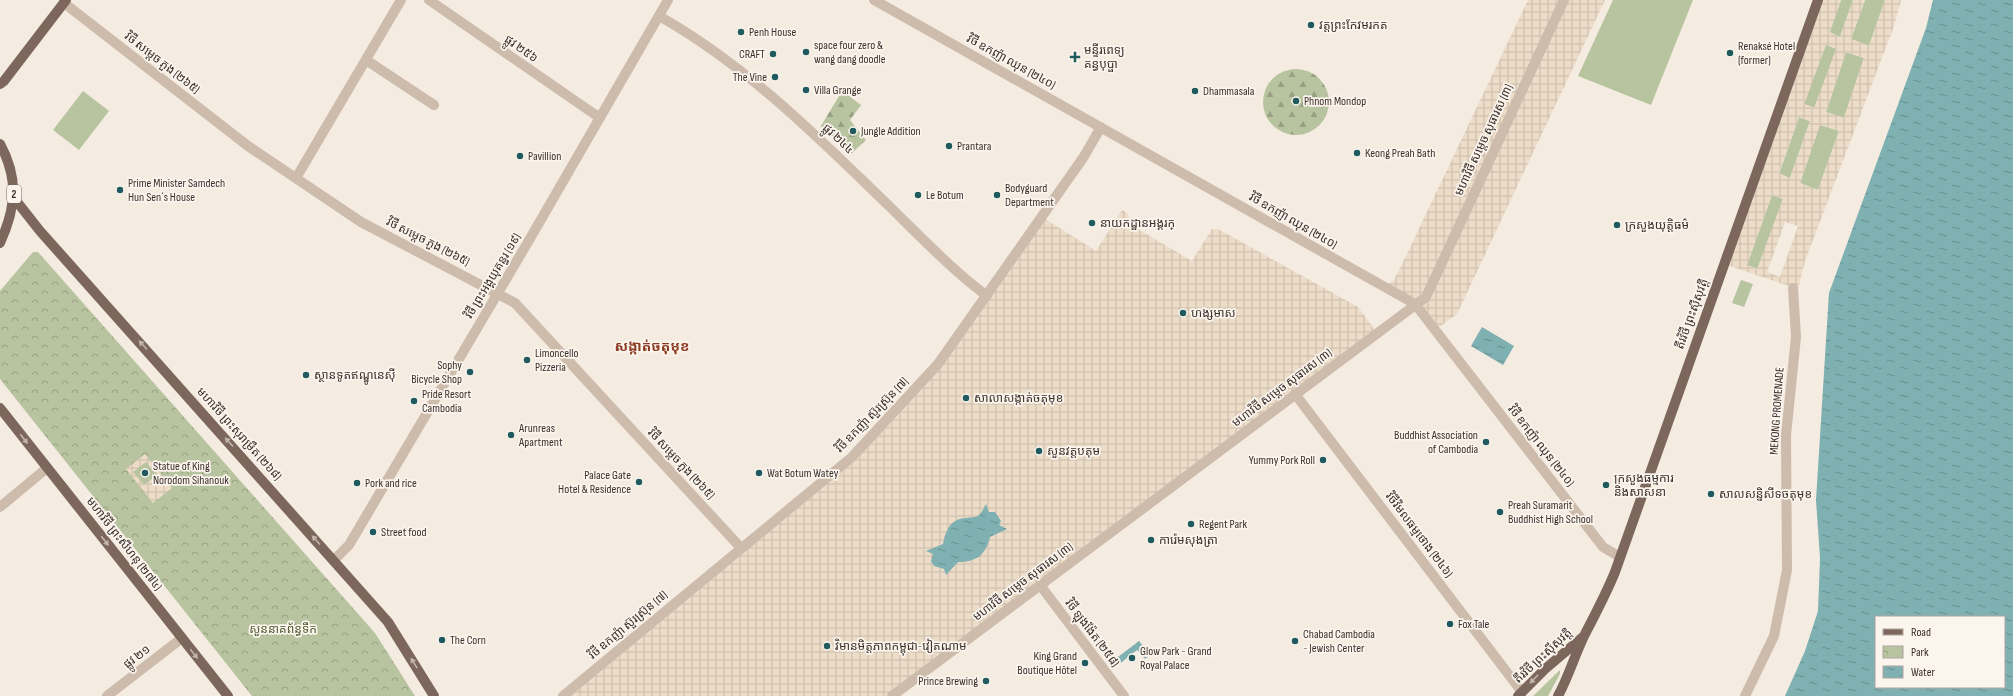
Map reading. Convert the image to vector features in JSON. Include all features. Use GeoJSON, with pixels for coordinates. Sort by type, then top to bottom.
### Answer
{"type":"FeatureCollection","features":[{"type":"Feature","properties":{"kind":"main road","name":"តីរវិថី ព្រះស៊ីសុវត្តិ"},"geometry":{"type":"LineString","coordinates":[[1558,696],[1568,678],[1585,634],[1602,604],[1620,557],[1818,0]]}},
{"type":"Feature","properties":{"kind":"main road"},"geometry":{"type":"LineString","coordinates":[[0,94],[2,83],[65,2]]}},
{"type":"Feature","properties":{"kind":"main road","name":"2"},"geometry":{"type":"LineString","coordinates":[[0,144],[9,166],[14,198],[9,222],[0,243]]}},
{"type":"Feature","properties":{"kind":"main road","name":"មហាវិថី ព្រះសុរាម្រឹត (២៦៨)"},"geometry":{"type":"LineString","coordinates":[[14,198],[40,230],[388,622],[434,696]]}},
{"type":"Feature","properties":{"kind":"main road","name":"មហាវិថី ព្រះសីហនុ (២៧៤)"},"geometry":{"type":"LineString","coordinates":[[0,408],[228,696]]}},
{"type":"Feature","properties":{"kind":"main road","name":"តីរវិថី ព្រះស៊ីសុវត្តិ"},"geometry":{"type":"LineString","coordinates":[[1520,694],[1551,663],[1585,634]]}},
{"type":"Feature","properties":{"kind":"main road"},"geometry":{"type":"LineString","coordinates":[[1551,663],[1563,662],[1568,667],[1568,678]]}},
{"type":"Feature","properties":{"kind":"street"},"geometry":{"type":"LineString","coordinates":[[296,178],[401,0]]}},
{"type":"Feature","properties":{"kind":"street","name":"ផ្លូវ ២៥៦"},"geometry":{"type":"LineString","coordinates":[[429,0],[600,118]]}},
{"type":"Feature","properties":{"kind":"street","name":"វិថី ព្រះអង្គយុគន្ធរ (១៩)"},"geometry":{"type":"LineString","coordinates":[[334,560],[349,545],[668,0]]}},
{"type":"Feature","properties":{"kind":"street","name":"វិថី ឧកញ៉ា ឈុន (២៤០)"},"geometry":{"type":"LineString","coordinates":[[874,0],[1415,304],[1603,547],[1620,557]]}},
{"type":"Feature","properties":{"kind":"street","name":"មហាវិថី សម្តេច សុធារស (៣)"},"geometry":{"type":"LineString","coordinates":[[892,696],[1426,297],[1564,0]]}},
{"type":"Feature","properties":{"kind":"street","name":"វិថី សម្តេច ភួង (២៦៥)"},"geometry":{"type":"LineString","coordinates":[[65,2],[248,146],[360,222],[515,303],[741,548]]}},
{"type":"Feature","properties":{"kind":"street","name":"ផ្លូវ ២៤៤"},"geometry":{"type":"LineString","coordinates":[[658,16],[684,30],[758,85],[862,180],[966,281],[987,296]]}},
{"type":"Feature","properties":{"kind":"street"},"geometry":{"type":"LineString","coordinates":[[366,60],[434,105]]}},
{"type":"Feature","properties":{"kind":"street","name":"វិថី ឧកញ៉ា ស៊ួរស៊្រុន (៧)"},"geometry":{"type":"LineString","coordinates":[[563,696],[852,457],[938,364],[1089,149],[1101,127]]}},
{"type":"Feature","properties":{"kind":"street","name":"MEKONG PROMENADE"},"geometry":{"type":"LineString","coordinates":[[1746,696],[1774,636],[1787,570],[1786,434],[1796,337],[1793,288]]}},
{"type":"Feature","properties":{"kind":"street","name":"វិថីវិមលធម្មថោង (២៤៦)"},"geometry":{"type":"LineString","coordinates":[[1296,394],[1520,694]]}},
{"type":"Feature","properties":{"kind":"street"},"geometry":{"type":"LineString","coordinates":[[0,507],[47,468]]}},
{"type":"Feature","properties":{"kind":"street","name":"វិថី ឡុងង៉ែត (២៥៨)"},"geometry":{"type":"LineString","coordinates":[[1040,585],[1124,696]]}},
{"type":"Feature","properties":{"kind":"street","name":"ផ្លូវ ២១"},"geometry":{"type":"LineString","coordinates":[[108,696],[182,638]]}},
{"type":"Feature","properties":{"kind":"green space"},"geometry":{"type":"Polygon","coordinates":[[[1613,0],[1693,0],[1651,105],[1578,76],[1613,0]]]}},
{"type":"Feature","properties":{"kind":"green space"},"geometry":{"type":"Polygon","coordinates":[[[1841,0],[1853,0],[1840,37],[1829,33],[1841,0]]]}},
{"type":"Feature","properties":{"kind":"green space"},"geometry":{"type":"Polygon","coordinates":[[[1865,0],[1885,0],[1869,46],[1851,39],[1865,0]]]}},
{"type":"Feature","properties":{"kind":"green space"},"geometry":{"type":"Polygon","coordinates":[[[1826,44],[1837,48],[1815,108],[1804,104],[1826,44]]]}},
{"type":"Feature","properties":{"kind":"green space"},"geometry":{"type":"Polygon","coordinates":[[[1846,52],[1864,58],[1844,118],[1826,112],[1846,52]]]}},
{"type":"Feature","properties":{"kind":"green space"},"geometry":{"type":"Polygon","coordinates":[[[1290,69],[1302,69],[1314,74],[1324,84],[1329,96],[1327,115],[1314,130],[1302,135],[1290,135],[1278,130],[1268,120],[1263,108],[1263,96],[1268,84],[1278,74],[1290,69]]]}},
{"type":"Feature","properties":{"kind":"green space"},"geometry":{"type":"Polygon","coordinates":[[[83,91],[109,111],[79,150],[53,130],[83,91]]]}},
{"type":"Feature","properties":{"kind":"green space"},"geometry":{"type":"Polygon","coordinates":[[[842,91],[861,105],[850,120],[866,140],[852,153],[821,126],[842,91]]]}},
{"type":"Feature","properties":{"kind":"green space"},"geometry":{"type":"Polygon","coordinates":[[[1799,117],[1810,121],[1790,178],[1779,174],[1799,117]]]}},
{"type":"Feature","properties":{"kind":"green space"},"geometry":{"type":"Polygon","coordinates":[[[1820,124],[1839,131],[1818,190],[1800,183],[1820,124]]]}},
{"type":"Feature","properties":{"kind":"green space"},"geometry":{"type":"Polygon","coordinates":[[[1772,195],[1783,199],[1758,269],[1747,265],[1772,195]]]}},
{"type":"Feature","properties":{"kind":"green space","name":"សួននាគព័ន្ធទឹក"},"geometry":{"type":"Polygon","coordinates":[[[33,252],[38,252],[375,633],[415,696],[252,696],[0,379],[0,291],[33,252]]]}},
{"type":"Feature","properties":{"kind":"green space"},"geometry":{"type":"Polygon","coordinates":[[[1741,280],[1753,284],[1744,307],[1732,303],[1741,280]]]}},
{"type":"Feature","properties":{"kind":"green space"},"geometry":{"type":"Polygon","coordinates":[[[1560,670],[1560,674],[1548,696],[1533,696],[1560,670]]]}},
{"type":"Feature","properties":{"kind":"shaded area"},"geometry":{"type":"Polygon","coordinates":[[[1528,0],[1605,0],[1457,314],[1435,330],[1415,304],[1384,287],[1394,280],[1528,0]]]}},
{"type":"Feature","properties":{"kind":"shaded area"},"geometry":{"type":"Polygon","coordinates":[[[1817,0],[1841,0],[1830,32],[1840,37],[1853,0],[1865,0],[1851,39],[1869,46],[1885,0],[1901,0],[1894,26],[1805,261],[1798,289],[1724,264],[1817,0]],[[1826,45],[1804,104],[1814,108],[1836,49],[1826,45]],[[1846,52],[1826,112],[1844,118],[1864,58],[1846,52]],[[1799,117],[1779,173],[1790,178],[1810,121],[1799,117]],[[1820,125],[1800,183],[1818,190],[1839,131],[1820,125]],[[1772,195],[1747,265],[1757,269],[1783,199],[1772,195]],[[1785,222],[1767,272],[1780,277],[1798,226],[1785,222]]]}},
{"type":"Feature","properties":{"kind":"shaded area","name":"សួនវត្តបតុម"},"geometry":{"type":"Polygon","coordinates":[[[1122,210],[1128,214],[1131,225],[1192,261],[1212,229],[1218,229],[1358,307],[1377,333],[892,696],[563,696],[852,457],[907,398],[1042,217],[1096,251],[1122,210]]]}},
{"type":"Feature","properties":{"kind":"shaded area"},"geometry":{"type":"Polygon","coordinates":[[[145,454],[172,488],[153,503],[126,469],[145,454]],[[146,462],[133,472],[144,485],[157,475],[146,462]]]}},
{"type":"Feature","properties":{"kind":"water"},"geometry":{"type":"Polygon","coordinates":[[[1933,0],[2013,0],[2013,696],[1785,696],[1805,651],[1818,611],[1820,558],[1816,500],[1829,293],[1926,28],[1933,0]]]}},
{"type":"Feature","properties":{"kind":"water"},"geometry":{"type":"Polygon","coordinates":[[[1482,327],[1514,346],[1503,365],[1471,346],[1482,327]]]}},
{"type":"Feature","properties":{"kind":"water"},"geometry":{"type":"Polygon","coordinates":[[[986,504],[989,512],[995,512],[1001,521],[999,525],[1007,529],[990,537],[983,553],[970,561],[958,562],[946,575],[944,569],[934,566],[931,561],[933,554],[926,551],[943,544],[947,530],[952,523],[961,519],[979,515],[986,504]]]}},
{"type":"Feature","properties":{"kind":"water"},"geometry":{"type":"Polygon","coordinates":[[[1139,641],[1150,655],[1145,659],[1137,650],[1118,665],[1114,660],[1139,641]]]}},
{"type":"Feature","properties":{"kind":"place","name":"វត្តព្រះកែវមរកត"},"geometry":{"type":"Point","coordinates":[1311,25]}},
{"type":"Feature","properties":{"kind":"place","name":"Penh House"},"geometry":{"type":"Point","coordinates":[741,32]}},
{"type":"Feature","properties":{"kind":"place","name":"space four zero & wang dang doodle"},"geometry":{"type":"Point","coordinates":[806,52]}},
{"type":"Feature","properties":{"kind":"place","name":"Renaksé Hotel (former)"},"geometry":{"type":"Point","coordinates":[1730,53]}},
{"type":"Feature","properties":{"kind":"place","name":"CRAFT"},"geometry":{"type":"Point","coordinates":[773,54]}},
{"type":"Feature","properties":{"kind":"place","name":"មន្ទីរពេទ្យ គន្ធបុប្ផា"},"geometry":{"type":"Point","coordinates":[1075,57]}},
{"type":"Feature","properties":{"kind":"place","name":"The Vine"},"geometry":{"type":"Point","coordinates":[775,77]}},
{"type":"Feature","properties":{"kind":"place","name":"Villa Grange"},"geometry":{"type":"Point","coordinates":[806,90]}},
{"type":"Feature","properties":{"kind":"place","name":"Dhammasala"},"geometry":{"type":"Point","coordinates":[1195,91]}},
{"type":"Feature","properties":{"kind":"place","name":"Phnom Mondop"},"geometry":{"type":"Point","coordinates":[1296,101]}},
{"type":"Feature","properties":{"kind":"place","name":"Jungle Addition"},"geometry":{"type":"Point","coordinates":[853,131]}},
{"type":"Feature","properties":{"kind":"place","name":"Prantara"},"geometry":{"type":"Point","coordinates":[949,146]}},
{"type":"Feature","properties":{"kind":"place","name":"Keong Preah Bath"},"geometry":{"type":"Point","coordinates":[1357,153]}},
{"type":"Feature","properties":{"kind":"place","name":"Pavillion"},"geometry":{"type":"Point","coordinates":[520,156]}},
{"type":"Feature","properties":{"kind":"place","name":"Prime Minister Samdech Hun Sen´s House"},"geometry":{"type":"Point","coordinates":[120,190]}},
{"type":"Feature","properties":{"kind":"place","name":"Le Botum"},"geometry":{"type":"Point","coordinates":[918,195]}},
{"type":"Feature","properties":{"kind":"place","name":"Bodyguard Department"},"geometry":{"type":"Point","coordinates":[997,195]}},
{"type":"Feature","properties":{"kind":"place","name":"នាយកដ្ឋានអង្គរក្"},"geometry":{"type":"Point","coordinates":[1092,223]}},
{"type":"Feature","properties":{"kind":"place","name":"ក្រសួងយុត្ដិធម៌"},"geometry":{"type":"Point","coordinates":[1617,225]}},
{"type":"Feature","properties":{"kind":"place","name":"ហង្សមាស"},"geometry":{"type":"Point","coordinates":[1183,313]}},
{"type":"Feature","properties":{"kind":"place","name":"Limoncello Pizzeria"},"geometry":{"type":"Point","coordinates":[527,360]}},
{"type":"Feature","properties":{"kind":"place","name":"Sophy Bicycle Shop"},"geometry":{"type":"Point","coordinates":[470,372]}},
{"type":"Feature","properties":{"kind":"place","name":"ស្ថានទូតឥណ្ឌូនេស៊ី"},"geometry":{"type":"Point","coordinates":[306,375]}},
{"type":"Feature","properties":{"kind":"place","name":"សាលាសង្កាត់ចតុមុខ"},"geometry":{"type":"Point","coordinates":[966,398]}},
{"type":"Feature","properties":{"kind":"place","name":"Pride Resort Cambodia"},"geometry":{"type":"Point","coordinates":[414,401]}},
{"type":"Feature","properties":{"kind":"place","name":"Arunreas Apartment"},"geometry":{"type":"Point","coordinates":[511,435]}},
{"type":"Feature","properties":{"kind":"place","name":"Buddhist Association of Cambodia"},"geometry":{"type":"Point","coordinates":[1486,442]}},
{"type":"Feature","properties":{"kind":"place","name":"សួនវត្តបតុម"},"geometry":{"type":"Point","coordinates":[1039,451]}},
{"type":"Feature","properties":{"kind":"place","name":"Yummy Pork Roll"},"geometry":{"type":"Point","coordinates":[1323,460]}},
{"type":"Feature","properties":{"kind":"place","name":"Statue of King Norodom Sihanouk"},"geometry":{"type":"Point","coordinates":[145,473]}},
{"type":"Feature","properties":{"kind":"place","name":"Wat Botum Watey"},"geometry":{"type":"Point","coordinates":[759,473]}},
{"type":"Feature","properties":{"kind":"place","name":"Palace Gate Hotel & Residence"},"geometry":{"type":"Point","coordinates":[639,482]}},
{"type":"Feature","properties":{"kind":"place","name":"Pork and rice"},"geometry":{"type":"Point","coordinates":[357,483]}},
{"type":"Feature","properties":{"kind":"place","name":"ក្រសួងធម្មការ និងសាសនា"},"geometry":{"type":"Point","coordinates":[1606,485]}},
{"type":"Feature","properties":{"kind":"place","name":"សាលសន្និសីទចតុមុខ"},"geometry":{"type":"Point","coordinates":[1711,494]}},
{"type":"Feature","properties":{"kind":"place","name":"Preah Suramarit Buddhist High School"},"geometry":{"type":"Point","coordinates":[1500,512]}},
{"type":"Feature","properties":{"kind":"place","name":"Regent Park"},"geometry":{"type":"Point","coordinates":[1191,524]}},
{"type":"Feature","properties":{"kind":"place","name":"Street food"},"geometry":{"type":"Point","coordinates":[373,532]}},
{"type":"Feature","properties":{"kind":"place","name":"ការ៉េមសុងត្រា"},"geometry":{"type":"Point","coordinates":[1151,540]}},
{"type":"Feature","properties":{"kind":"place","name":"Fox Tale"},"geometry":{"type":"Point","coordinates":[1450,624]}},
{"type":"Feature","properties":{"kind":"place","name":"The Corn"},"geometry":{"type":"Point","coordinates":[442,640]}},
{"type":"Feature","properties":{"kind":"place","name":"Chabad Cambodia - Jewish Center"},"geometry":{"type":"Point","coordinates":[1295,641]}},
{"type":"Feature","properties":{"kind":"place","name":"វិមានមិត្តភាពកម្ពុជា-វៀតណាម"},"geometry":{"type":"Point","coordinates":[827,646]}},
{"type":"Feature","properties":{"kind":"place","name":"Glow Park - Grand Royal Palace"},"geometry":{"type":"Point","coordinates":[1132,658]}},
{"type":"Feature","properties":{"kind":"place","name":"King Grand Boutique Hôtel"},"geometry":{"type":"Point","coordinates":[1085,663]}},
{"type":"Feature","properties":{"kind":"place","name":"Prince Brewing"},"geometry":{"type":"Point","coordinates":[986,681]}},
{"type":"Feature","properties":{"kind":"district","name":"សង្កាត់ចតុមុខ"},"geometry":{"type":"Point","coordinates":[652,346]}}]}
